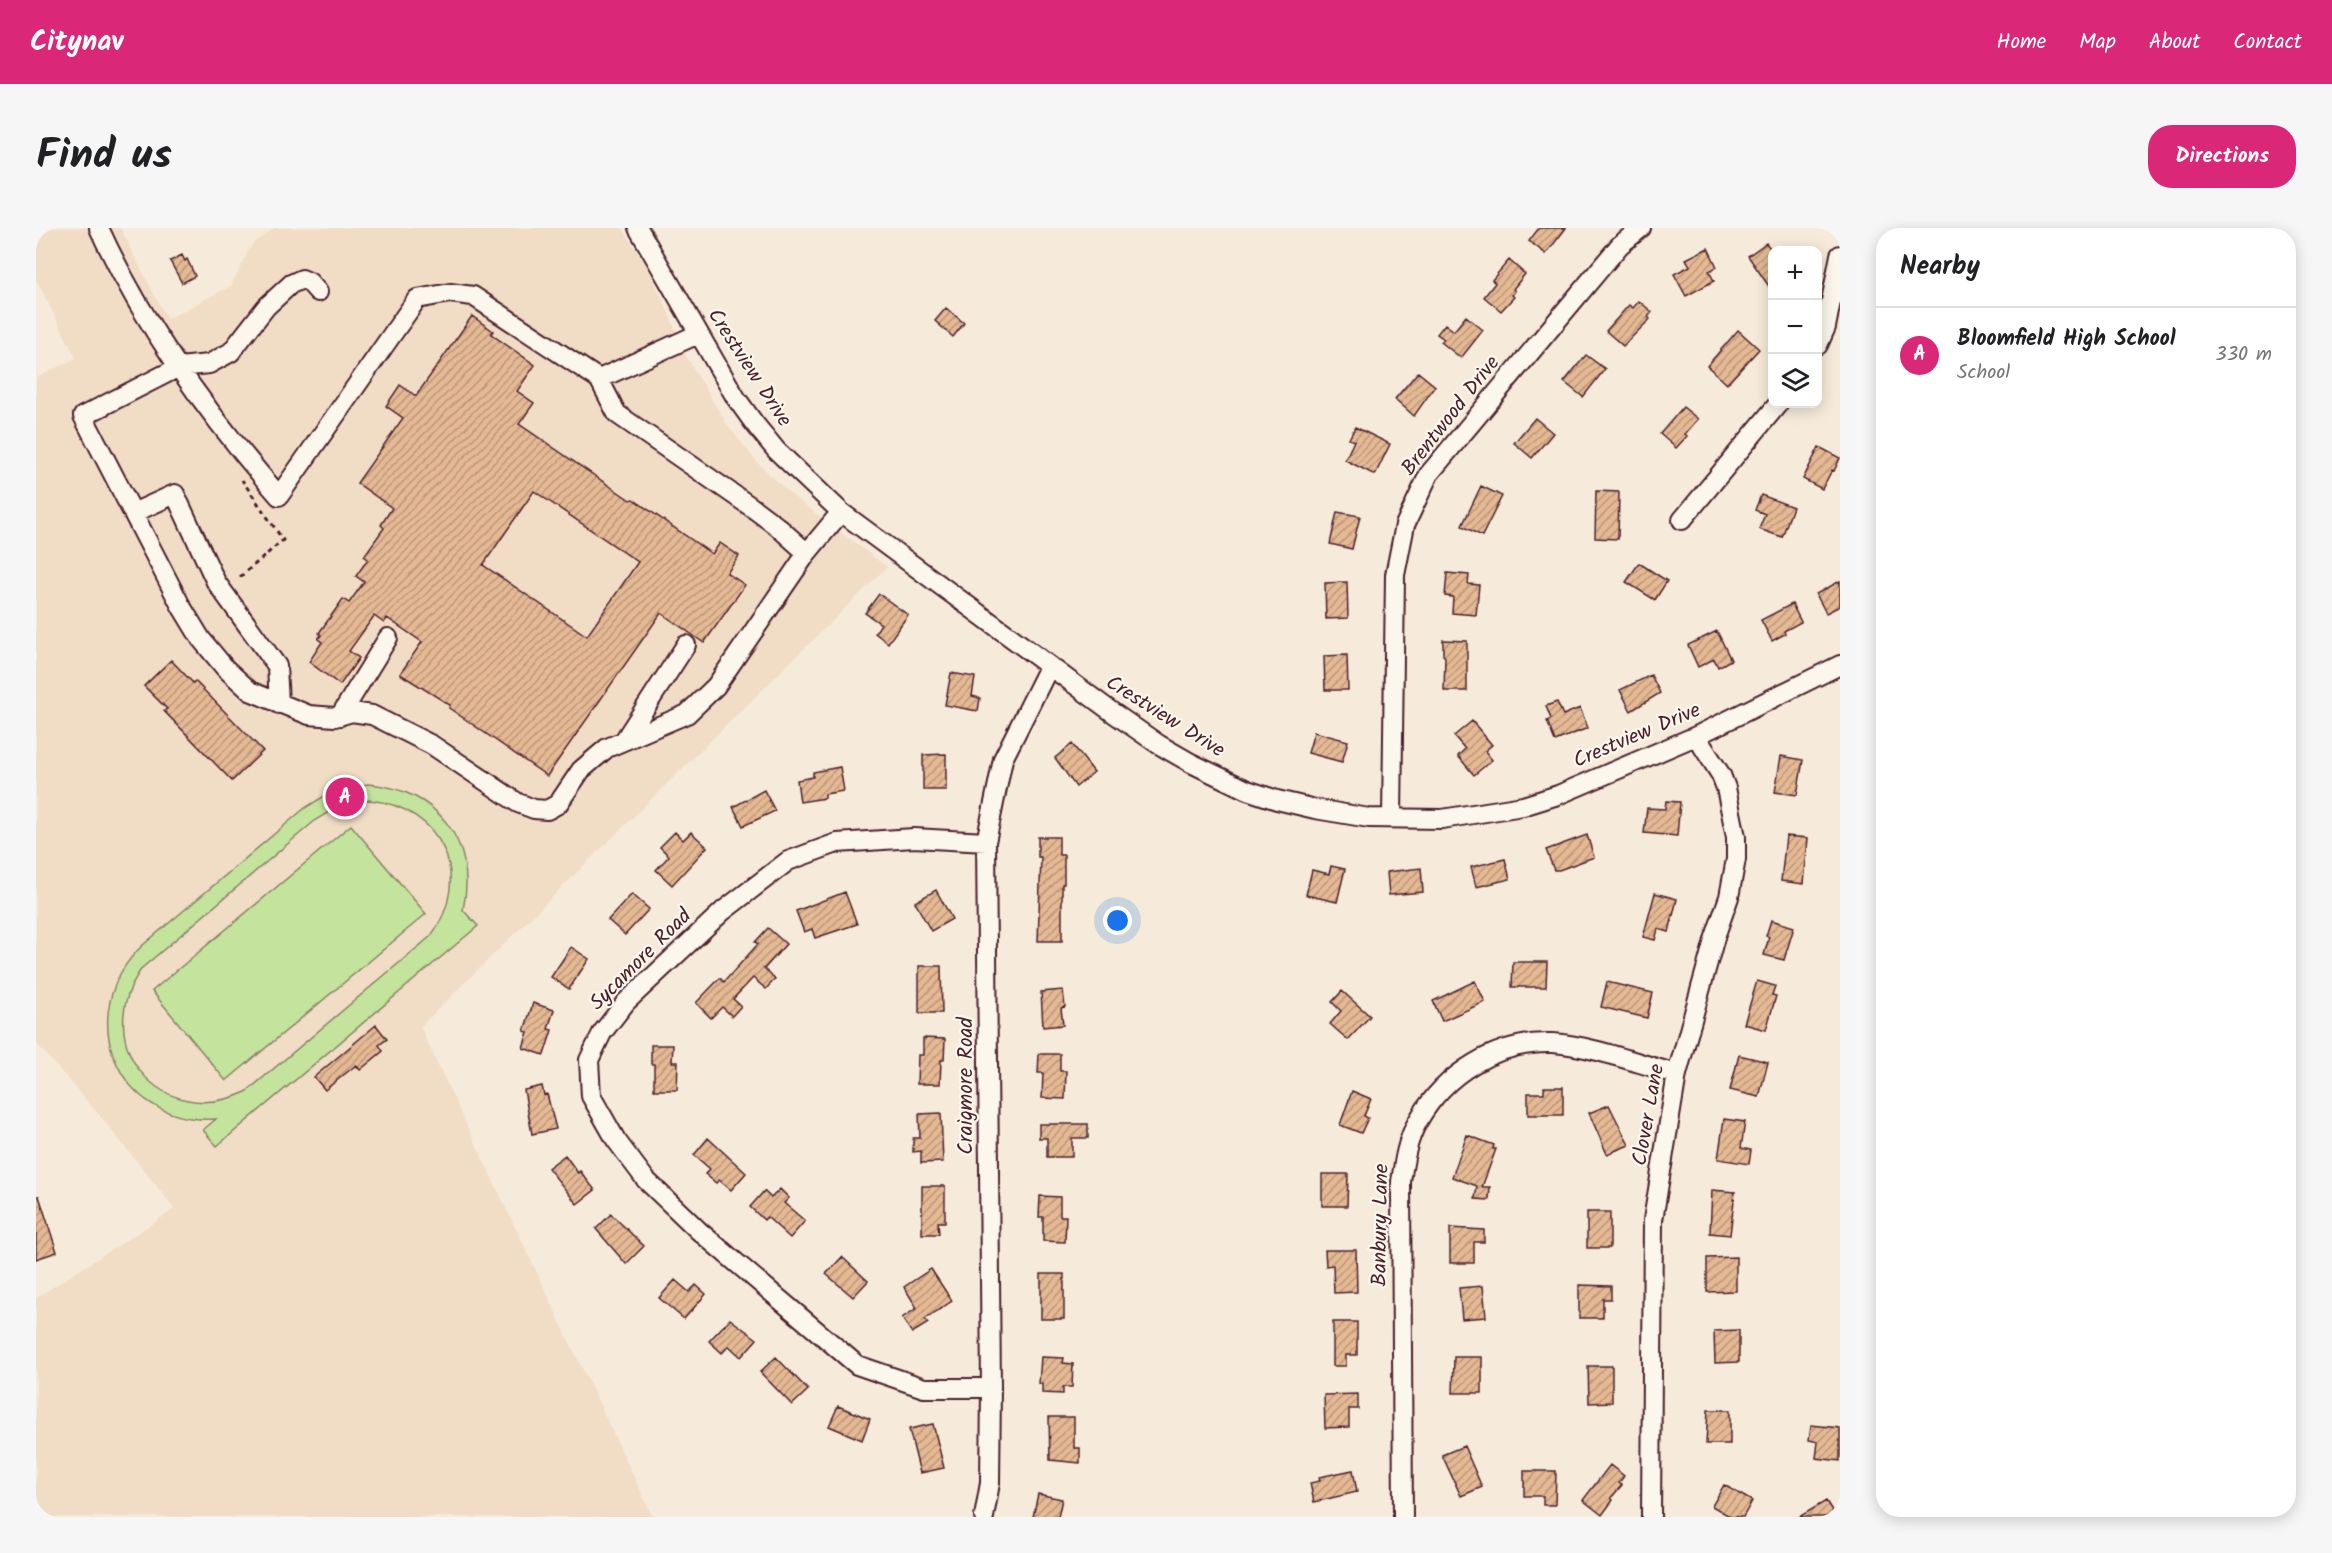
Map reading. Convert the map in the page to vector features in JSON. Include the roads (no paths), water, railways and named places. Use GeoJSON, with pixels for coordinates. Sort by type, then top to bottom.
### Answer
{"type":"FeatureCollection","features":[{"type":"Feature","properties":{"kind":"street"},"geometry":{"type":"LineString","coordinates":[[99,228],[133,296],[179,367],[250,463],[279,496],[417,299],[450,293],[473,296],[599,379],[617,414],[750,506],[807,553]]}},
{"type":"Feature","properties":{"kind":"street","name":"Crestview Drive"},"geometry":{"type":"LineString","coordinates":[[638,228],[736,398],[776,450],[841,512],[1049,667],[1158,744],[1232,783],[1277,800],[1369,818],[1442,819],[1523,806],[1558,795],[1696,736],[1840,665]]}},
{"type":"Feature","properties":{"kind":"street","name":"Brentwood Drive"},"geometry":{"type":"LineString","coordinates":[[1392,818],[1395,576],[1405,525],[1429,474],[1620,244],[1641,228]]}},
{"type":"Feature","properties":{"kind":"street"},"geometry":{"type":"LineString","coordinates":[[1822,336],[1826,327],[1840,255]]}},
{"type":"Feature","properties":{"kind":"street"},"geometry":{"type":"LineString","coordinates":[[318,292],[309,282],[302,279],[291,284],[266,308],[231,352],[209,364],[179,367],[83,416],[181,606],[201,639],[225,668],[250,691],[279,704],[309,715],[340,716],[352,712],[372,715],[432,745],[518,803],[542,810],[553,808],[592,758],[625,739],[687,714],[716,686],[807,553],[841,512]]}},
{"type":"Feature","properties":{"kind":"street"},"geometry":{"type":"LineString","coordinates":[[599,379],[698,334]]}},
{"type":"Feature","properties":{"kind":"street"},"geometry":{"type":"LineString","coordinates":[[1682,520],[1775,408]]}},
{"type":"Feature","properties":{"kind":"street"},"geometry":{"type":"LineString","coordinates":[[133,513],[175,494],[216,582],[277,666],[279,704]]}},
{"type":"Feature","properties":{"kind":"street"},"geometry":{"type":"LineString","coordinates":[[340,716],[388,638]]}},
{"type":"Feature","properties":{"kind":"street"},"geometry":{"type":"LineString","coordinates":[[625,739],[686,645]]}},
{"type":"Feature","properties":{"kind":"street","name":"Craigmore Road"},"geometry":{"type":"LineString","coordinates":[[984,1517],[990,1483],[986,842],[1003,759],[1049,667]]}},
{"type":"Feature","properties":{"kind":"street","name":"Clover Lane"},"geometry":{"type":"LineString","coordinates":[[1651,1517],[1653,1220],[1677,1074],[1715,937],[1729,897],[1736,859],[1736,837],[1726,788],[1696,736]]}},
{"type":"Feature","properties":{"kind":"street","name":"Sycamore Road"},"geometry":{"type":"LineString","coordinates":[[986,842],[914,838],[837,843],[788,861],[723,911],[626,1002],[602,1033],[589,1059],[591,1096],[616,1140],[646,1179],[699,1231],[857,1365],[924,1388],[990,1388]]}},
{"type":"Feature","properties":{"kind":"street","name":"Banbury Lane"},"geometry":{"type":"LineString","coordinates":[[1403,1517],[1401,1182],[1405,1153],[1417,1123],[1433,1098],[1456,1076],[1496,1052],[1526,1045],[1552,1043],[1577,1046],[1677,1074]]}},
{"type":"Feature","properties":{"kind":"place","name":"Bloomfield High School"},"geometry":{"type":"Point","coordinates":[345,797]}}]}
